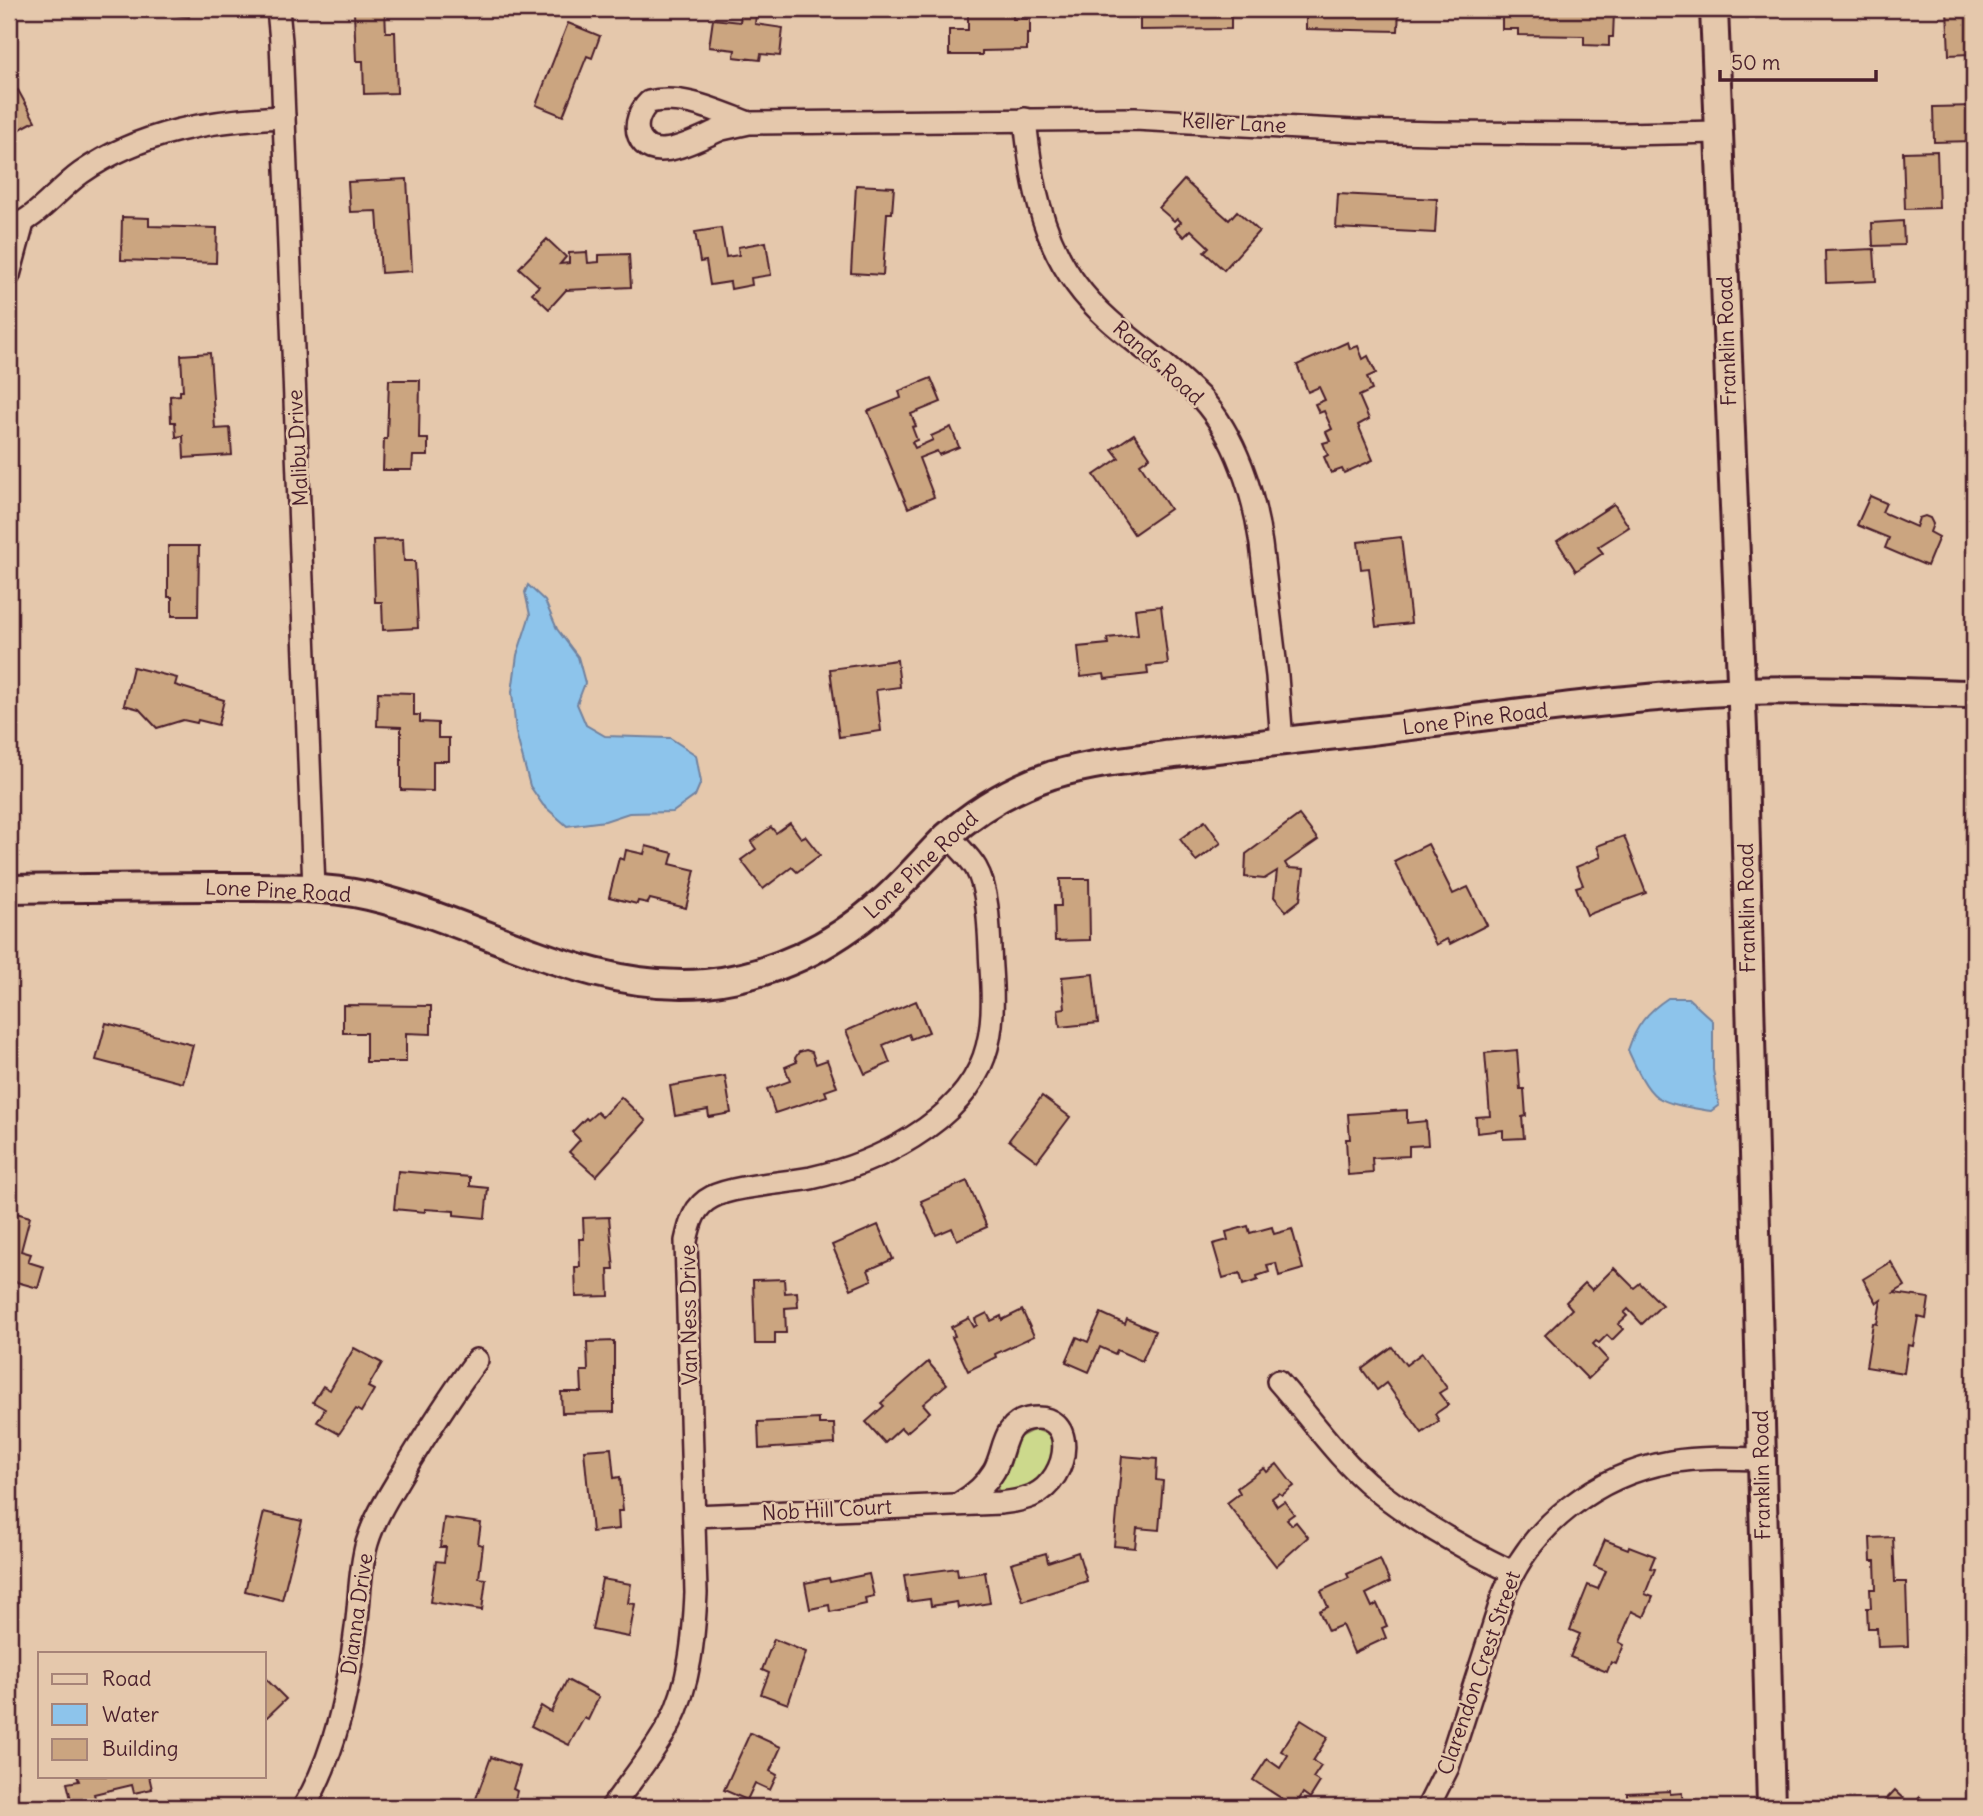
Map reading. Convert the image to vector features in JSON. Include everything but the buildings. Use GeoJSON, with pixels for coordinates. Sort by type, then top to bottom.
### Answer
{"type":"FeatureCollection","features":[{"type":"Feature","properties":{"kind":"street","name":"Malibu Drive"},"geometry":{"type":"LineString","coordinates":[[278,9],[314,888]]}},
{"type":"Feature","properties":{"kind":"street","name":"Franklin Road"},"geometry":{"type":"LineString","coordinates":[[1714,9],[1741,691],[1771,1807]]}},
{"type":"Feature","properties":{"kind":"street"},"geometry":{"type":"LineString","coordinates":[[9,275],[16,225],[103,158],[190,126],[246,118],[284,117]]}},
{"type":"Feature","properties":{"kind":"street","name":"Keller Lane"},"geometry":{"type":"LineString","coordinates":[[749,123],[1135,118],[1435,133],[1719,132]]}},
{"type":"Feature","properties":{"kind":"street","name":"Rands Road"},"geometry":{"type":"LineString","coordinates":[[1025,119],[1031,176],[1048,233],[1062,263],[1075,283],[1099,310],[1202,399],[1222,428],[1246,479],[1261,544],[1282,742]]}},
{"type":"Feature","properties":{"kind":"street","name":"Lone Pine Road"},"geometry":{"type":"LineString","coordinates":[[9,889],[314,888],[344,891],[396,904],[555,959],[620,978],[676,984],[704,983],[771,969],[831,941],[886,899],[948,835],[989,805],[1021,787],[1055,774],[1105,764],[1282,742],[1607,703],[1741,691],[1974,694]]}},
{"type":"Feature","properties":{"kind":"street","name":"Van Ness Drive"},"geometry":{"type":"LineString","coordinates":[[612,1807],[669,1724],[682,1693],[693,1643],[694,1516],[686,1241],[690,1222],[698,1207],[712,1196],[815,1177],[888,1151],[917,1135],[946,1112],[975,1076],[984,1058],[991,1027],[989,934],[984,891],[975,866],[948,835]]}},
{"type":"Feature","properties":{"kind":"street","name":"Dianna Drive"},"geometry":{"type":"LineString","coordinates":[[304,1807],[316,1787],[331,1748],[342,1707],[351,1668],[363,1563],[375,1523],[445,1403],[477,1360]]}},
{"type":"Feature","properties":{"kind":"street"},"geometry":{"type":"LineString","coordinates":[[1278,1381],[1373,1488],[1456,1543],[1512,1572]]}},
{"type":"Feature","properties":{"kind":"street","name":"Nob Hill Court"},"geometry":{"type":"LineString","coordinates":[[694,1516],[1000,1503],[1034,1495],[1057,1475],[1065,1443],[1060,1432],[1049,1422],[1038,1419],[1016,1424],[1010,1430],[987,1482],[975,1495],[960,1504]]}},
{"type":"Feature","properties":{"kind":"street","name":"Clarendon Crest Street"},"geometry":{"type":"LineString","coordinates":[[1428,1807],[1448,1767],[1512,1572],[1534,1539],[1570,1506],[1619,1478],[1646,1468],[1669,1462],[1715,1458],[1761,1459]]}},
{"type":"Feature","properties":{"kind":"green space"},"geometry":{"type":"Polygon","coordinates":[[[1035,1429],[1048,1434],[1054,1445],[1049,1464],[1036,1480],[1028,1485],[999,1491],[996,1486],[1010,1465],[1019,1437],[1035,1429]]]}},
{"type":"Feature","properties":{"kind":"water"},"geometry":{"type":"Polygon","coordinates":[[[528,585],[545,601],[557,629],[578,657],[585,683],[577,704],[586,725],[605,736],[670,738],[696,755],[701,782],[695,796],[673,812],[629,813],[605,821],[567,826],[543,805],[530,786],[516,733],[512,692],[517,655],[530,615],[525,592],[528,585]]]}},
{"type":"Feature","properties":{"kind":"water"},"geometry":{"type":"Polygon","coordinates":[[[1668,998],[1688,998],[1713,1021],[1713,1070],[1719,1105],[1711,1111],[1676,1105],[1657,1097],[1644,1082],[1628,1050],[1643,1020],[1668,998]]]}}]}
